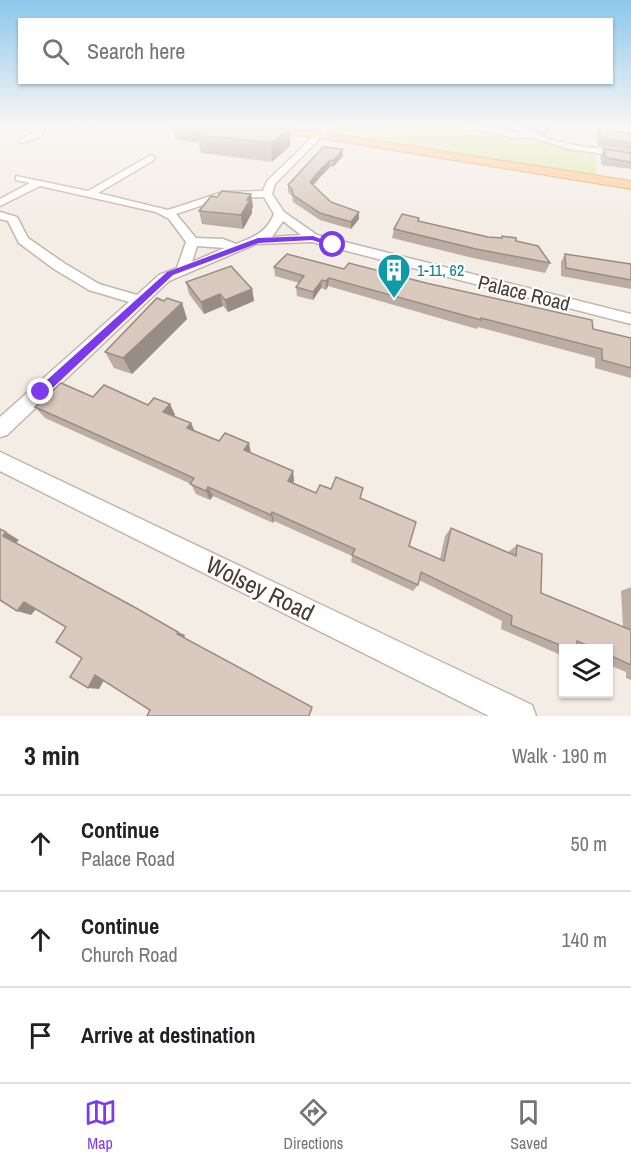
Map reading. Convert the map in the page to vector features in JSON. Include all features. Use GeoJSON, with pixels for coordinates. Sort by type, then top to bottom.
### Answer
{"type":"FeatureCollection","features":[{"type":"Feature","properties":{"kind":"main road"},"geometry":{"type":"LineString","coordinates":[[469,158],[631,184]]}},
{"type":"Feature","properties":{"kind":"street"},"geometry":{"type":"LineString","coordinates":[[89,194],[150,158]]}},
{"type":"Feature","properties":{"kind":"street"},"geometry":{"type":"LineString","coordinates":[[0,429],[164,278],[258,241],[272,230],[280,214],[267,194],[270,183],[296,158]]}},
{"type":"Feature","properties":{"kind":"street"},"geometry":{"type":"LineString","coordinates":[[19,178],[169,213],[223,195],[267,194]]}},
{"type":"Feature","properties":{"kind":"street"},"geometry":{"type":"LineString","coordinates":[[0,203],[38,183]]}},
{"type":"Feature","properties":{"kind":"street"},"geometry":{"type":"LineString","coordinates":[[169,213],[192,242],[223,243],[237,249]]}},
{"type":"Feature","properties":{"kind":"street","name":"Palace Road"},"geometry":{"type":"LineString","coordinates":[[280,214],[313,238]]}},
{"type":"Feature","properties":{"kind":"street"},"geometry":{"type":"LineString","coordinates":[[0,215],[13,219],[23,240],[59,266],[94,287],[140,300]]}},
{"type":"Feature","properties":{"kind":"street","name":"Palace Road"},"geometry":{"type":"LineString","coordinates":[[258,241],[313,238],[631,319]]}},
{"type":"Feature","properties":{"kind":"street"},"geometry":{"type":"LineString","coordinates":[[183,269],[192,242]]}},
{"type":"Feature","properties":{"kind":"street","name":"Wolsey Road"},"geometry":{"type":"LineString","coordinates":[[0,461],[521,716]]}},
{"type":"Feature","properties":{"kind":"green space"},"geometry":{"type":"Polygon","coordinates":[[[485,158],[596,158],[596,176],[485,158]]]}},
{"type":"Feature","properties":{"kind":"building"},"geometry":{"type":"Polygon","coordinates":[[[312,158],[335,158],[333,161],[330,160],[310,182],[331,202],[359,212],[351,222],[320,213],[293,195],[288,185],[312,158]]]}},
{"type":"Feature","properties":{"kind":"building"},"geometry":{"type":"Polygon","coordinates":[[[609,158],[631,158],[631,162],[609,158]]]}},
{"type":"Feature","properties":{"kind":"building"},"geometry":{"type":"Polygon","coordinates":[[[222,191],[251,194],[241,215],[199,211],[211,196],[217,197],[222,191]]]}},
{"type":"Feature","properties":{"kind":"building"},"geometry":{"type":"Polygon","coordinates":[[[402,214],[419,218],[418,221],[488,237],[516,238],[516,241],[538,246],[550,263],[476,249],[394,229],[402,214]]]}},
{"type":"Feature","properties":{"kind":"building"},"geometry":{"type":"Polygon","coordinates":[[[287,254],[344,269],[349,263],[426,283],[592,320],[593,329],[631,338],[631,368],[602,360],[602,349],[481,318],[481,320],[329,278],[326,281],[322,280],[313,292],[296,287],[304,276],[274,267],[287,254]]]}},
{"type":"Feature","properties":{"kind":"building"},"geometry":{"type":"Polygon","coordinates":[[[565,254],[631,264],[631,280],[566,268],[565,254]]]}},
{"type":"Feature","properties":{"kind":"building"},"geometry":{"type":"Polygon","coordinates":[[[231,266],[252,289],[225,300],[220,294],[201,302],[186,282],[231,266]]]}},
{"type":"Feature","properties":{"kind":"building"},"geometry":{"type":"Polygon","coordinates":[[[157,298],[164,301],[167,298],[182,303],[123,358],[105,352],[157,298]]]}},
{"type":"Feature","properties":{"kind":"building"},"geometry":{"type":"Polygon","coordinates":[[[61,383],[93,397],[104,385],[148,405],[154,398],[170,404],[163,412],[191,423],[187,428],[219,441],[225,433],[249,443],[244,450],[293,471],[288,481],[316,493],[320,485],[331,489],[336,477],[363,488],[360,498],[416,522],[409,546],[444,561],[451,528],[516,556],[517,545],[542,554],[541,593],[631,630],[631,665],[613,657],[613,644],[584,644],[577,641],[577,644],[559,645],[511,625],[512,616],[421,572],[418,585],[352,555],[355,549],[272,512],[271,515],[208,487],[206,491],[190,484],[194,478],[35,407],[61,383]]]}},
{"type":"Feature","properties":{"kind":"building"},"geometry":{"type":"Polygon","coordinates":[[[0,529],[6,532],[3,536],[312,707],[309,716],[147,716],[150,710],[95,675],[88,688],[70,677],[82,658],[56,642],[66,627],[24,602],[17,611],[0,600],[0,529]]]}},
{"type":"Feature","properties":{"kind":"place","name":"1-11, 62"},"geometry":{"type":"Point","coordinates":[394,299]}},
{"type":"Feature","properties":{"kind":"route"},"geometry":{"type":"LineString","coordinates":[[41,392],[170,274],[258,241],[313,238],[333,245]]}}]}
